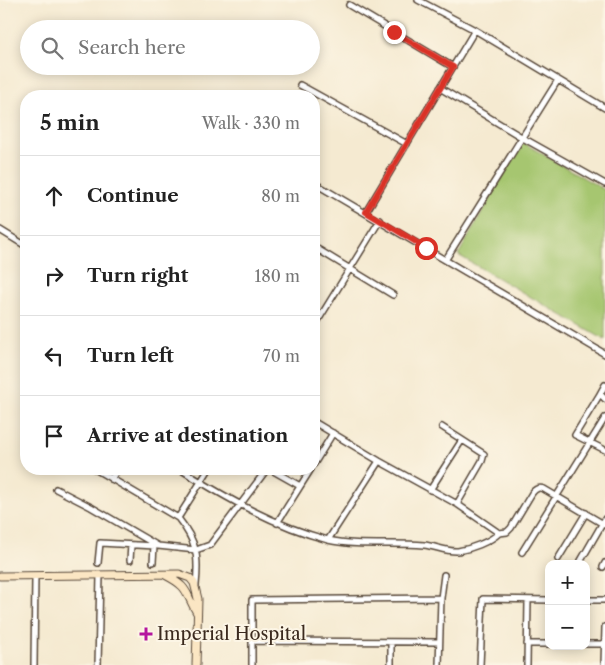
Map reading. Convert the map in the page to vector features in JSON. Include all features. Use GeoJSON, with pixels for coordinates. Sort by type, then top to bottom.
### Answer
{"type":"FeatureCollection","features":[{"type":"Feature","properties":{"kind":"street"},"geometry":{"type":"LineString","coordinates":[[418,0],[475,30],[605,108]]}},
{"type":"Feature","properties":{"kind":"street"},"geometry":{"type":"LineString","coordinates":[[349,5],[453,67]]}},
{"type":"Feature","properties":{"kind":"street"},"geometry":{"type":"LineString","coordinates":[[366,212],[475,30]]}},
{"type":"Feature","properties":{"kind":"street"},"geometry":{"type":"LineString","coordinates":[[446,259],[558,80]]}},
{"type":"Feature","properties":{"kind":"street"},"geometry":{"type":"LineString","coordinates":[[300,84],[311,90]]}},
{"type":"Feature","properties":{"kind":"street"},"geometry":{"type":"LineString","coordinates":[[440,88],[605,184]]}},
{"type":"Feature","properties":{"kind":"street"},"geometry":{"type":"LineString","coordinates":[[320,95],[407,144]]}},
{"type":"Feature","properties":{"kind":"street"},"geometry":{"type":"LineString","coordinates":[[320,185],[605,354]]}},
{"type":"Feature","properties":{"kind":"street"},"geometry":{"type":"LineString","coordinates":[[320,317],[380,220]]}},
{"type":"Feature","properties":{"kind":"street"},"geometry":{"type":"LineString","coordinates":[[0,230],[20,242]]}},
{"type":"Feature","properties":{"kind":"street"},"geometry":{"type":"LineString","coordinates":[[320,251],[393,295]]}},
{"type":"Feature","properties":{"kind":"street"},"geometry":{"type":"LineString","coordinates":[[605,384],[575,435],[605,450]]}},
{"type":"Feature","properties":{"kind":"street"},"geometry":{"type":"LineString","coordinates":[[600,394],[605,399]]}},
{"type":"Feature","properties":{"kind":"street"},"geometry":{"type":"LineString","coordinates":[[522,552],[605,418]]}},
{"type":"Feature","properties":{"kind":"street"},"geometry":{"type":"LineString","coordinates":[[320,425],[457,504],[499,533]]}},
{"type":"Feature","properties":{"kind":"street"},"geometry":{"type":"LineString","coordinates":[[442,427],[484,454],[482,461],[457,504]]}},
{"type":"Feature","properties":{"kind":"street"},"geometry":{"type":"LineString","coordinates":[[320,454],[333,433]]}},
{"type":"Feature","properties":{"kind":"street"},"geometry":{"type":"LineString","coordinates":[[430,490],[462,440]]}},
{"type":"Feature","properties":{"kind":"street"},"geometry":{"type":"LineString","coordinates":[[328,540],[379,461]]}},
{"type":"Feature","properties":{"kind":"street"},"geometry":{"type":"LineString","coordinates":[[104,475],[178,518],[186,528],[196,550],[198,562],[196,589]]}},
{"type":"Feature","properties":{"kind":"street"},"geometry":{"type":"LineString","coordinates":[[111,479],[114,475]]}},
{"type":"Feature","properties":{"kind":"street"},"geometry":{"type":"LineString","coordinates":[[190,475],[278,523],[328,540],[365,544],[425,545],[452,551],[474,546],[495,537],[499,533],[507,532],[535,489],[540,488],[604,523],[581,560]]}},
{"type":"Feature","properties":{"kind":"street"},"geometry":{"type":"LineString","coordinates":[[178,518],[205,475]]}},
{"type":"Feature","properties":{"kind":"street"},"geometry":{"type":"LineString","coordinates":[[98,563],[100,543],[196,550],[210,545],[263,475]]}},
{"type":"Feature","properties":{"kind":"street"},"geometry":{"type":"LineString","coordinates":[[279,475],[300,486]]}},
{"type":"Feature","properties":{"kind":"street"},"geometry":{"type":"LineString","coordinates":[[278,523],[307,475]]}},
{"type":"Feature","properties":{"kind":"street"},"geometry":{"type":"LineString","coordinates":[[56,489],[91,507],[156,546]]}},
{"type":"Feature","properties":{"kind":"street"},"geometry":{"type":"LineString","coordinates":[[558,559],[586,513]]}},
{"type":"Feature","properties":{"kind":"street"},"geometry":{"type":"LineString","coordinates":[[130,560],[131,545]]}},
{"type":"Feature","properties":{"kind":"street"},"geometry":{"type":"LineString","coordinates":[[153,562],[156,546]]}},
{"type":"Feature","properties":{"kind":"street"},"geometry":{"type":"LineString","coordinates":[[162,574],[178,582],[189,593],[197,614]]}},
{"type":"Feature","properties":{"kind":"street"},"geometry":{"type":"LineString","coordinates":[[98,665],[100,575]]}},
{"type":"Feature","properties":{"kind":"street"},"geometry":{"type":"LineString","coordinates":[[0,576],[185,575],[190,578],[198,598],[196,665]]}},
{"type":"Feature","properties":{"kind":"street"},"geometry":{"type":"LineString","coordinates":[[439,665],[438,642],[444,575]]}},
{"type":"Feature","properties":{"kind":"street"},"geometry":{"type":"LineString","coordinates":[[34,665],[35,576]]}},
{"type":"Feature","properties":{"kind":"street"},"geometry":{"type":"LineString","coordinates":[[252,665],[252,600],[441,598]]}},
{"type":"Feature","properties":{"kind":"street"},"geometry":{"type":"LineString","coordinates":[[480,665],[483,599],[545,600]]}},
{"type":"Feature","properties":{"kind":"street"},"geometry":{"type":"LineString","coordinates":[[527,665],[528,600]]}},
{"type":"Feature","properties":{"kind":"street"},"geometry":{"type":"LineString","coordinates":[[590,600],[605,600]]}},
{"type":"Feature","properties":{"kind":"street"},"geometry":{"type":"LineString","coordinates":[[604,665],[605,627]]}},
{"type":"Feature","properties":{"kind":"street"},"geometry":{"type":"LineString","coordinates":[[252,642],[438,642]]}},
{"type":"Feature","properties":{"kind":"street"},"geometry":{"type":"LineString","coordinates":[[391,642],[391,665]]}},
{"type":"Feature","properties":{"kind":"street"},"geometry":{"type":"LineString","coordinates":[[527,644],[545,644]]}},
{"type":"Feature","properties":{"kind":"street"},"geometry":{"type":"LineString","coordinates":[[590,644],[605,644]]}},
{"type":"Feature","properties":{"kind":"green space"},"geometry":{"type":"Polygon","coordinates":[[[522,142],[605,190],[605,340],[458,255],[522,142]]]}},
{"type":"Feature","properties":{"kind":"place","name":"Imperial Hospital"},"geometry":{"type":"Point","coordinates":[146,634]}},
{"type":"Feature","properties":{"kind":"route"},"geometry":{"type":"LineString","coordinates":[[394,32],[453,67],[366,212],[426,248]]}}]}
